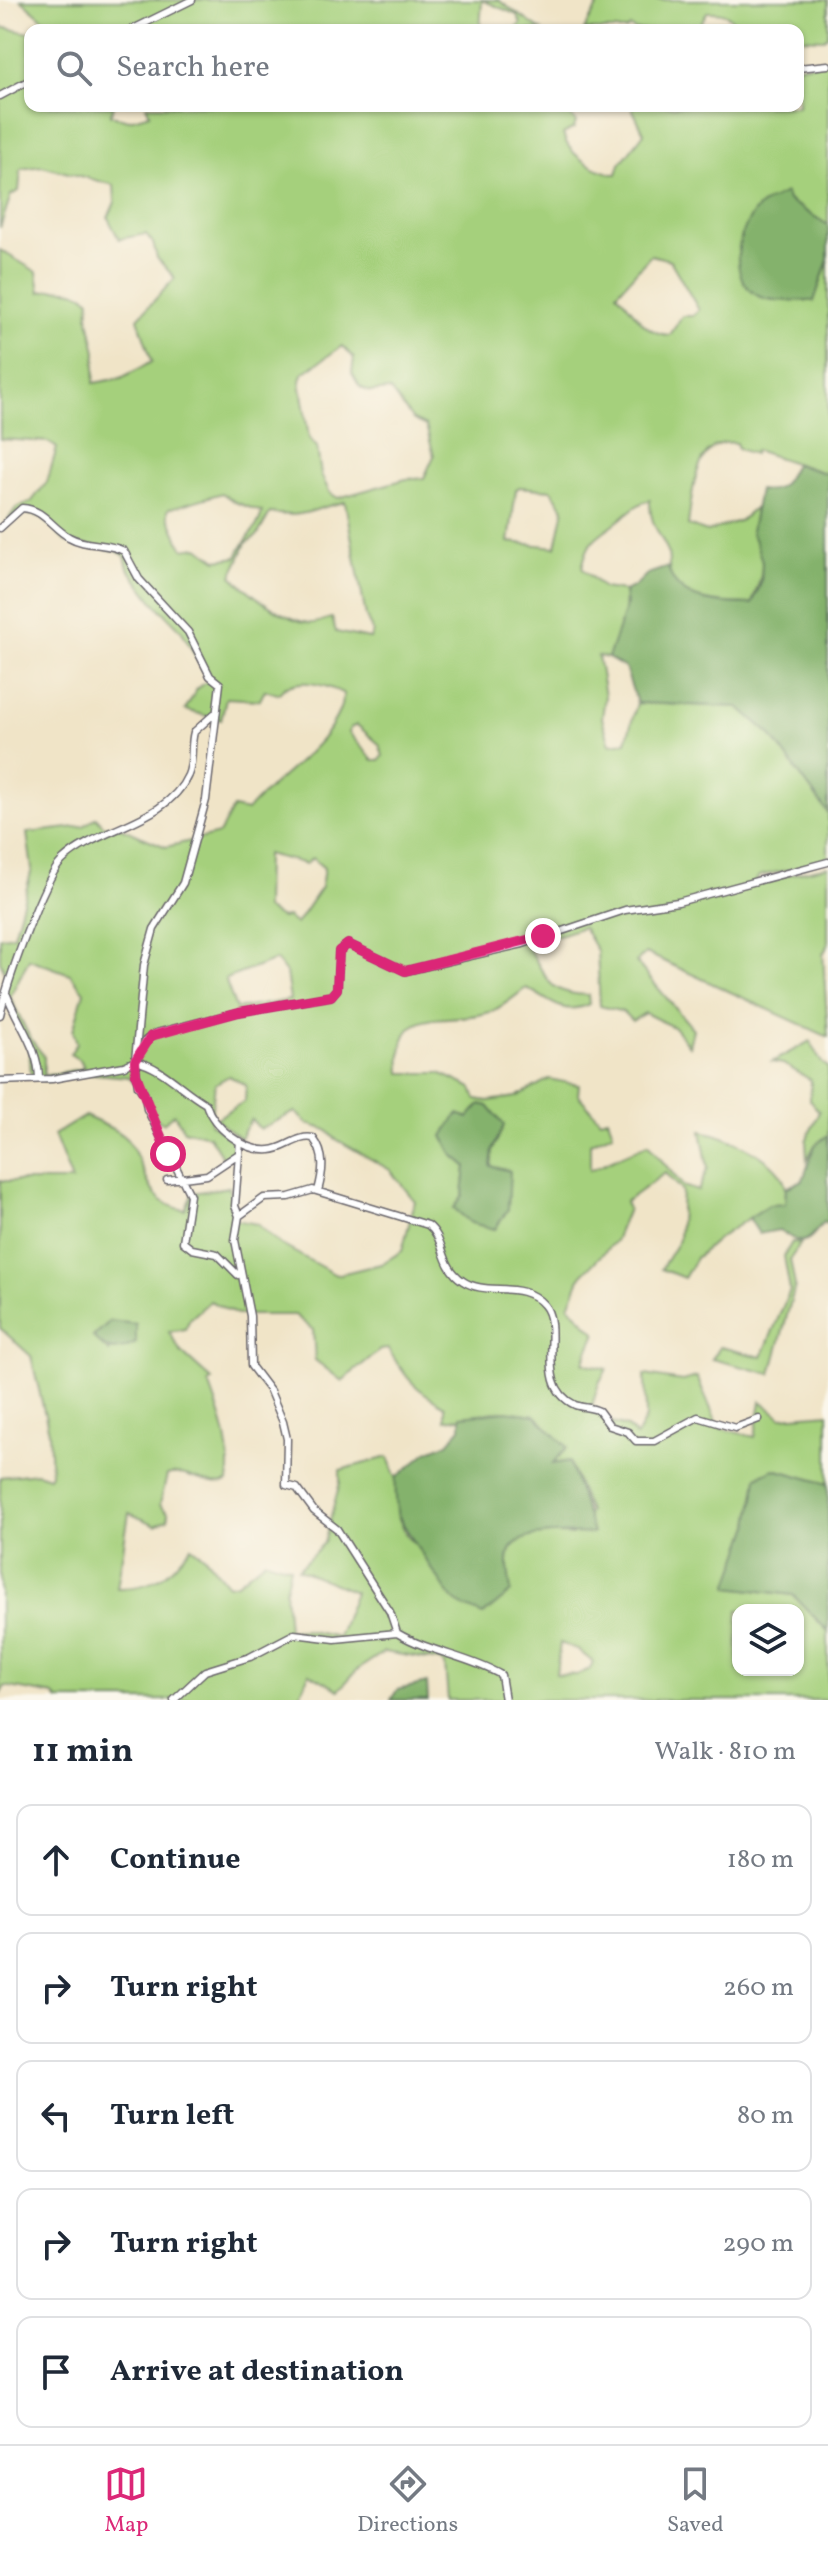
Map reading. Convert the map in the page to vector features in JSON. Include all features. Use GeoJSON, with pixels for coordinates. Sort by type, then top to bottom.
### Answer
{"type":"FeatureCollection","features":[{"type":"Feature","properties":{"kind":"street"},"geometry":{"type":"LineString","coordinates":[[143,24],[192,0]]}},
{"type":"Feature","properties":{"kind":"street"},"geometry":{"type":"LineString","coordinates":[[804,67],[828,65]]}},
{"type":"Feature","properties":{"kind":"street"},"geometry":{"type":"LineString","coordinates":[[0,96],[24,83]]}},
{"type":"Feature","properties":{"kind":"street"},"geometry":{"type":"LineString","coordinates":[[0,528],[22,508],[28,508],[50,520],[69,537],[124,551],[139,579],[184,627],[210,676],[220,684],[214,714],[215,751],[183,883],[154,929],[144,965],[135,1061],[138,1086],[190,1195],[183,1242],[192,1249],[217,1254],[239,1275]]}},
{"type":"Feature","properties":{"kind":"street"},"geometry":{"type":"LineString","coordinates":[[0,1015],[58,864],[94,839],[132,822],[172,796],[188,776],[194,732],[214,714]]}},
{"type":"Feature","properties":{"kind":"street"},"geometry":{"type":"LineString","coordinates":[[135,1061],[146,1040],[156,1033],[239,1012],[331,996],[337,989],[339,951],[348,944],[405,971],[523,944],[625,910],[678,902],[828,862]]}},
{"type":"Feature","properties":{"kind":"street"},"geometry":{"type":"LineString","coordinates":[[6,994],[15,1017],[39,1058],[39,1079]]}},
{"type":"Feature","properties":{"kind":"street"},"geometry":{"type":"LineString","coordinates":[[0,1081],[39,1079],[135,1061],[153,1065],[182,1091],[206,1104],[211,1121],[240,1141],[271,1150],[300,1138],[313,1138],[321,1148],[323,1159],[318,1191]]}},
{"type":"Feature","properties":{"kind":"street"},"geometry":{"type":"LineString","coordinates":[[239,1216],[235,1206],[241,1166],[237,1155],[240,1141]]}},
{"type":"Feature","properties":{"kind":"street"},"geometry":{"type":"LineString","coordinates":[[167,1180],[207,1175],[237,1155]]}},
{"type":"Feature","properties":{"kind":"street"},"geometry":{"type":"LineString","coordinates":[[397,1633],[390,1612],[337,1529],[314,1511],[297,1488],[286,1485],[287,1439],[275,1400],[251,1366],[250,1316],[239,1275],[234,1232],[239,1216],[264,1198],[318,1191],[428,1225],[436,1231],[447,1267],[465,1283],[516,1288],[539,1299],[553,1319],[549,1356],[560,1391],[576,1405],[599,1411],[610,1426],[628,1432],[636,1441],[654,1441],[698,1417],[735,1428],[759,1419]]}},
{"type":"Feature","properties":{"kind":"street"},"geometry":{"type":"LineString","coordinates":[[174,1700],[205,1671],[250,1657],[294,1634],[335,1639],[397,1633],[423,1648],[477,1661],[501,1675],[505,1700]]}},
{"type":"Feature","properties":{"kind":"green space"},"geometry":{"type":"Polygon","coordinates":[[[21,0],[482,0],[480,24],[48,23],[21,0]]]}},
{"type":"Feature","properties":{"kind":"green space"},"geometry":{"type":"Polygon","coordinates":[[[482,0],[498,0],[532,24],[520,24],[517,15],[482,0]]]}},
{"type":"Feature","properties":{"kind":"green space"},"geometry":{"type":"Polygon","coordinates":[[[601,0],[828,0],[828,35],[824,39],[804,38],[804,24],[737,24],[719,12],[707,12],[700,24],[587,24],[601,0]]]}},
{"type":"Feature","properties":{"kind":"green space"},"geometry":{"type":"Polygon","coordinates":[[[0,27],[24,32],[24,112],[111,112],[110,115],[129,120],[149,112],[568,112],[576,122],[574,128],[563,134],[570,148],[590,165],[613,174],[617,174],[620,164],[644,133],[634,112],[804,112],[804,65],[828,62],[828,225],[788,200],[786,194],[775,199],[814,301],[828,260],[828,474],[755,450],[754,454],[738,449],[736,443],[722,443],[703,458],[694,484],[688,525],[707,532],[741,520],[755,508],[754,528],[762,566],[752,604],[706,601],[676,587],[670,574],[667,551],[652,519],[650,500],[635,507],[596,537],[589,546],[582,568],[603,588],[624,591],[623,617],[615,641],[608,658],[598,656],[605,696],[602,718],[610,744],[626,742],[637,703],[739,707],[770,734],[828,813],[828,857],[802,867],[759,876],[755,882],[828,866],[828,945],[823,954],[828,1037],[646,953],[636,962],[693,1029],[689,1046],[675,1028],[645,1013],[632,1021],[623,1012],[600,1006],[597,951],[583,927],[526,946],[554,986],[573,994],[588,995],[589,1004],[563,1008],[526,988],[490,1012],[426,1020],[406,1034],[401,1050],[401,1073],[440,1073],[472,1088],[476,1099],[488,1101],[516,1097],[549,1079],[579,1085],[578,1095],[600,1120],[608,1118],[613,1133],[590,1143],[590,1170],[648,1144],[683,1186],[698,1191],[708,1168],[701,1131],[750,1149],[781,1175],[786,1187],[785,1204],[769,1205],[720,1237],[696,1258],[684,1278],[661,1269],[679,1240],[682,1191],[665,1173],[625,1202],[628,1209],[615,1241],[581,1276],[569,1306],[596,1333],[583,1363],[607,1369],[592,1406],[612,1423],[627,1427],[636,1436],[646,1418],[645,1375],[682,1381],[697,1377],[719,1428],[755,1437],[761,1401],[781,1417],[828,1413],[828,1484],[775,1469],[758,1477],[750,1525],[729,1587],[793,1595],[802,1604],[732,1604],[732,1676],[804,1676],[804,1606],[828,1631],[828,1700],[448,1700],[445,1664],[384,1652],[357,1670],[339,1690],[309,1673],[298,1700],[58,1700],[54,1695],[5,1686],[0,1695],[0,1477],[37,1473],[49,1477],[51,1474],[49,1432],[31,1356],[0,1328],[0,1181],[72,1181],[54,1135],[85,1116],[114,1130],[128,1141],[148,1183],[161,1200],[185,1210],[193,1193],[229,1187],[235,1220],[257,1224],[280,1244],[336,1275],[381,1264],[402,1251],[415,1201],[390,1170],[334,1138],[327,1130],[308,1124],[295,1112],[260,1129],[251,1119],[240,1138],[215,1119],[245,1101],[246,1085],[229,1076],[215,1084],[210,1123],[236,1143],[233,1155],[223,1158],[209,1136],[184,1130],[174,1114],[163,1123],[149,1116],[144,1096],[129,1077],[85,1073],[45,1081],[31,1075],[29,1048],[2,993],[6,974],[0,961],[0,937],[14,935],[32,869],[27,833],[84,826],[96,817],[104,826],[114,825],[166,847],[219,834],[233,808],[247,811],[318,744],[339,712],[344,694],[328,687],[301,683],[278,694],[265,690],[260,700],[226,698],[221,720],[185,710],[197,689],[209,680],[181,630],[152,600],[128,568],[125,556],[117,551],[65,541],[42,517],[19,512],[0,531],[16,508],[31,502],[47,482],[57,448],[48,442],[0,439],[0,250],[37,272],[40,292],[67,290],[90,300],[88,315],[96,352],[94,383],[121,378],[152,362],[138,318],[175,278],[157,258],[153,243],[146,234],[119,239],[108,218],[115,202],[114,185],[42,166],[21,169],[19,191],[11,195],[0,228],[0,27]],[[651,255],[617,293],[646,326],[660,334],[670,335],[682,316],[693,316],[699,310],[670,260],[651,255]],[[342,346],[302,374],[300,381],[309,438],[317,447],[321,475],[330,493],[338,498],[406,479],[424,478],[434,456],[426,426],[413,420],[390,390],[370,392],[360,387],[352,373],[354,358],[342,346]],[[519,487],[516,490],[509,542],[556,547],[564,509],[551,490],[519,487]],[[222,493],[168,509],[168,516],[183,549],[198,547],[217,560],[237,557],[262,512],[235,502],[222,493]],[[345,502],[301,514],[270,513],[257,536],[246,543],[232,576],[258,598],[287,616],[311,623],[332,618],[336,632],[370,639],[373,632],[366,617],[345,502]],[[357,725],[350,728],[349,733],[373,760],[380,760],[383,756],[379,744],[357,725]],[[266,854],[265,909],[296,924],[321,887],[324,868],[312,858],[306,864],[266,854]],[[29,959],[10,997],[30,1038],[44,1056],[44,1076],[84,1068],[81,1061],[70,1054],[77,1043],[73,1031],[84,992],[70,974],[29,959]],[[276,960],[225,979],[236,1009],[290,1000],[286,973],[276,960]],[[458,1115],[443,1136],[453,1155],[466,1166],[463,1195],[454,1208],[495,1229],[508,1209],[509,1171],[491,1167],[493,1149],[504,1125],[458,1115]],[[210,1301],[190,1319],[185,1329],[169,1332],[181,1352],[212,1380],[209,1383],[222,1420],[229,1456],[228,1482],[213,1483],[182,1475],[167,1475],[160,1505],[168,1512],[168,1519],[156,1525],[129,1513],[117,1588],[141,1586],[160,1578],[176,1565],[191,1546],[205,1557],[228,1585],[237,1583],[265,1560],[290,1567],[285,1590],[288,1631],[305,1630],[338,1637],[355,1592],[298,1569],[324,1543],[340,1482],[340,1470],[388,1457],[396,1478],[397,1514],[406,1535],[426,1555],[454,1600],[511,1592],[508,1562],[512,1546],[536,1535],[572,1535],[589,1512],[569,1462],[552,1464],[506,1411],[445,1420],[445,1406],[412,1382],[388,1349],[380,1350],[342,1381],[315,1360],[313,1330],[295,1315],[237,1315],[210,1301]],[[110,1321],[93,1337],[109,1352],[121,1324],[110,1321]],[[560,1643],[556,1674],[577,1675],[590,1669],[593,1662],[578,1650],[560,1643]]]}},
{"type":"Feature","properties":{"kind":"green space"},"geometry":{"type":"Polygon","coordinates":[[[785,193],[788,200],[828,225],[828,260],[814,301],[758,296],[748,288],[738,266],[740,241],[751,217],[767,201],[785,193]]]}},
{"type":"Feature","properties":{"kind":"green space"},"geometry":{"type":"Polygon","coordinates":[[[795,464],[828,474],[828,813],[770,734],[739,707],[637,703],[625,668],[608,658],[626,606],[624,591],[635,586],[647,574],[668,567],[680,588],[690,595],[713,602],[752,604],[761,583],[762,561],[751,531],[759,490],[778,488],[795,464]]]}},
{"type":"Feature","properties":{"kind":"green space"},"geometry":{"type":"Polygon","coordinates":[[[810,1041],[822,1063],[828,1067],[828,1135],[815,1145],[807,1160],[806,1141],[819,1112],[810,1100],[811,1080],[783,1064],[772,1062],[810,1041]]]}},
{"type":"Feature","properties":{"kind":"green space"},"geometry":{"type":"Polygon","coordinates":[[[480,1104],[488,1106],[504,1125],[493,1149],[491,1166],[510,1171],[508,1209],[495,1229],[471,1223],[454,1208],[463,1195],[466,1166],[453,1155],[443,1136],[458,1114],[468,1118],[480,1104]]]}},
{"type":"Feature","properties":{"kind":"green space"},"geometry":{"type":"Polygon","coordinates":[[[828,1135],[828,1224],[823,1222],[812,1236],[803,1241],[779,1230],[759,1234],[749,1218],[769,1205],[785,1204],[786,1188],[803,1180],[815,1145],[828,1135]]]}},
{"type":"Feature","properties":{"kind":"green space"},"geometry":{"type":"Polygon","coordinates":[[[792,1242],[801,1243],[790,1259],[795,1286],[771,1374],[712,1359],[720,1347],[762,1357],[790,1290],[784,1256],[792,1242]]]}},
{"type":"Feature","properties":{"kind":"green space"},"geometry":{"type":"Polygon","coordinates":[[[110,1321],[136,1324],[136,1343],[113,1350],[93,1337],[110,1321]]]}},
{"type":"Feature","properties":{"kind":"green space"},"geometry":{"type":"Polygon","coordinates":[[[506,1411],[535,1415],[567,1447],[553,1464],[569,1461],[593,1533],[534,1536],[514,1545],[508,1557],[511,1592],[483,1615],[455,1601],[415,1543],[398,1514],[396,1478],[427,1452],[448,1443],[461,1428],[461,1416],[506,1411]]]}},
{"type":"Feature","properties":{"kind":"green space"},"geometry":{"type":"Polygon","coordinates":[[[774,1469],[828,1484],[828,1631],[793,1595],[728,1587],[750,1525],[757,1477],[774,1469]]]}},
{"type":"Feature","properties":{"kind":"green space"},"geometry":{"type":"Polygon","coordinates":[[[427,1683],[428,1700],[391,1700],[397,1690],[427,1683]]]}},
{"type":"Feature","properties":{"kind":"route"},"geometry":{"type":"LineString","coordinates":[[168,1154],[158,1126],[147,1109],[145,1095],[138,1086],[136,1075],[135,1061],[146,1040],[156,1033],[239,1012],[331,996],[337,989],[339,951],[348,944],[405,971],[523,944],[543,936]]}}]}
